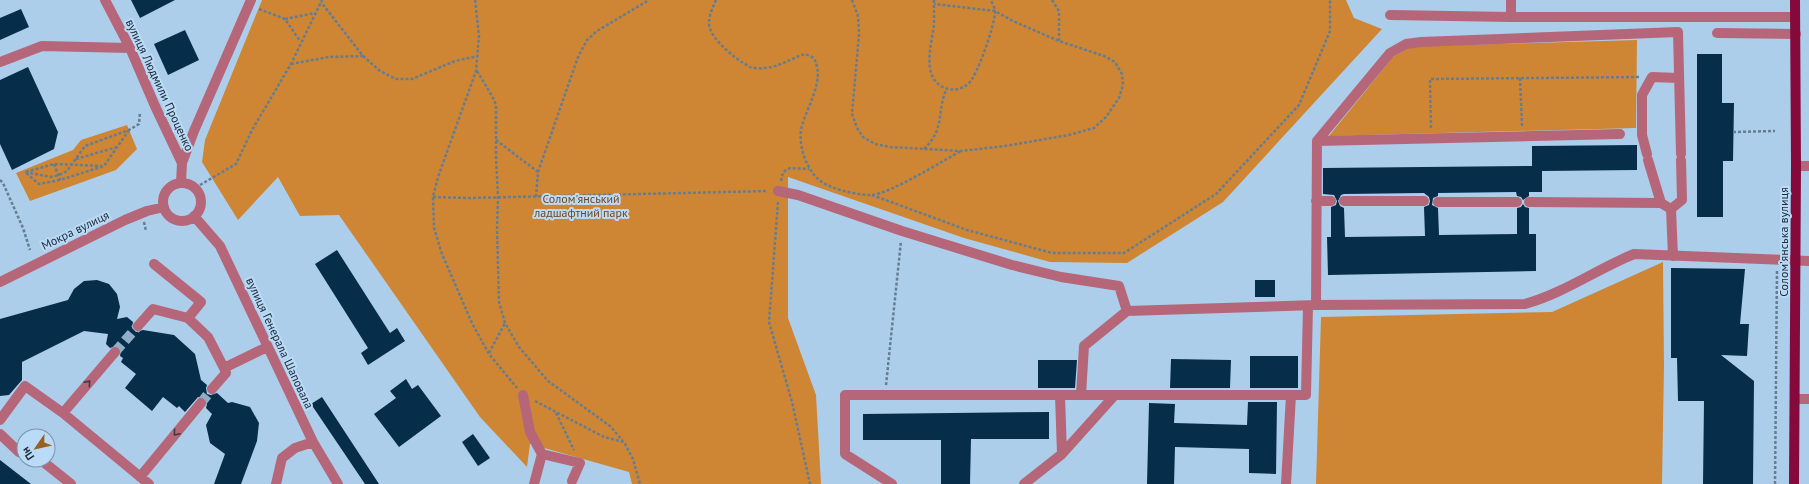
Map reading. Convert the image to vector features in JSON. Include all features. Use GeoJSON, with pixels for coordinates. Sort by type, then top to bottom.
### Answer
{"type":"FeatureCollection","features":[{"type":"Feature","properties":{"kind":"main road","name":"Соломʼянська вулиця"},"geometry":{"type":"LineString","coordinates":[[1794,484],[1796,399],[1795,0]]}},
{"type":"Feature","properties":{"kind":"street","name":"вулиця Людмили Проценко"},"geometry":{"type":"LineString","coordinates":[[106,0],[130,48],[182,163],[181,183]]}},
{"type":"Feature","properties":{"kind":"street"},"geometry":{"type":"LineString","coordinates":[[1511,0],[1511,17]]}},
{"type":"Feature","properties":{"kind":"street"},"geometry":{"type":"LineString","coordinates":[[182,163],[194,131],[250,2]]}},
{"type":"Feature","properties":{"kind":"street"},"geometry":{"type":"LineString","coordinates":[[1390,15],[1511,17],[1795,17]]}},
{"type":"Feature","properties":{"kind":"street"},"geometry":{"type":"LineString","coordinates":[[892,484],[845,454],[845,395],[1306,396],[1312,305],[1317,141],[1390,53],[1406,44],[1421,42],[1678,32],[1682,200],[1671,209]]}},
{"type":"Feature","properties":{"kind":"street"},"geometry":{"type":"LineString","coordinates":[[1717,33],[1796,34]]}},
{"type":"Feature","properties":{"kind":"street"},"geometry":{"type":"LineString","coordinates":[[0,62],[42,46],[130,48]]}},
{"type":"Feature","properties":{"kind":"street"},"geometry":{"type":"LineString","coordinates":[[1661,203],[1642,135],[1642,95],[1652,77],[1678,78]]}},
{"type":"Feature","properties":{"kind":"street"},"geometry":{"type":"LineString","coordinates":[[1317,141],[1620,134]]}},
{"type":"Feature","properties":{"kind":"street"},"geometry":{"type":"LineString","coordinates":[[1796,166],[1809,166]]}},
{"type":"Feature","properties":{"kind":"street"},"geometry":{"type":"LineString","coordinates":[[181,183],[192,186],[200,195],[201,206],[190,219],[178,220],[168,214],[164,207],[164,197],[166,191],[170,187],[181,183]]}},
{"type":"Feature","properties":{"kind":"street"},"geometry":{"type":"LineString","coordinates":[[778,191],[798,195],[902,231],[1012,265],[1061,277],[1119,286],[1127,311]]}},
{"type":"Feature","properties":{"kind":"street"},"geometry":{"type":"LineString","coordinates":[[1316,201],[1331,201]]}},
{"type":"Feature","properties":{"kind":"street"},"geometry":{"type":"LineString","coordinates":[[1344,201],[1424,202]]}},
{"type":"Feature","properties":{"kind":"street"},"geometry":{"type":"LineString","coordinates":[[1438,202],[1517,202]]}},
{"type":"Feature","properties":{"kind":"street"},"geometry":{"type":"LineString","coordinates":[[1529,202],[1661,203],[1671,209]]}},
{"type":"Feature","properties":{"kind":"street","name":"Мокра вулиця"},"geometry":{"type":"LineString","coordinates":[[0,282],[125,220],[147,211],[164,207]]}},
{"type":"Feature","properties":{"kind":"street"},"geometry":{"type":"LineString","coordinates":[[1671,209],[1673,256]]}},
{"type":"Feature","properties":{"kind":"street","name":"вулиця Генерала Шаповала"},"geometry":{"type":"LineString","coordinates":[[194,216],[220,246],[313,442],[338,484]]}},
{"type":"Feature","properties":{"kind":"street"},"geometry":{"type":"LineString","coordinates":[[1080,396],[1084,346],[1127,311],[1312,305],[1525,304],[1544,299],[1614,262],[1634,254],[1777,261],[1809,261]]}},
{"type":"Feature","properties":{"kind":"street"},"geometry":{"type":"LineString","coordinates":[[154,264],[201,302],[188,318]]}},
{"type":"Feature","properties":{"kind":"street"},"geometry":{"type":"LineString","coordinates":[[138,326],[153,309],[188,318],[208,337],[226,373],[212,389]]}},
{"type":"Feature","properties":{"kind":"street"},"geometry":{"type":"LineString","coordinates":[[224,368],[267,347]]}},
{"type":"Feature","properties":{"kind":"street"},"geometry":{"type":"LineString","coordinates":[[63,413],[115,352]]}},
{"type":"Feature","properties":{"kind":"street"},"geometry":{"type":"LineString","coordinates":[[2,415],[25,386],[63,413],[149,484]]}},
{"type":"Feature","properties":{"kind":"street"},"geometry":{"type":"LineString","coordinates":[[522,395],[530,432],[542,454],[534,484]]}},
{"type":"Feature","properties":{"kind":"street"},"geometry":{"type":"LineString","coordinates":[[1286,484],[1291,395]]}},
{"type":"Feature","properties":{"kind":"street"},"geometry":{"type":"LineString","coordinates":[[1060,396],[1062,454]]}},
{"type":"Feature","properties":{"kind":"street"},"geometry":{"type":"LineString","coordinates":[[1024,484],[1062,454],[1114,396]]}},
{"type":"Feature","properties":{"kind":"street"},"geometry":{"type":"LineString","coordinates":[[1796,399],[1809,399]]}},
{"type":"Feature","properties":{"kind":"street"},"geometry":{"type":"LineString","coordinates":[[140,476],[201,404]]}},
{"type":"Feature","properties":{"kind":"street"},"geometry":{"type":"LineString","coordinates":[[0,434],[16,449]]}},
{"type":"Feature","properties":{"kind":"street"},"geometry":{"type":"LineString","coordinates":[[276,484],[282,458],[295,448],[313,442]]}},
{"type":"Feature","properties":{"kind":"street"},"geometry":{"type":"LineString","coordinates":[[542,454],[580,463],[572,482]]}},
{"type":"Feature","properties":{"kind":"street"},"geometry":{"type":"LineString","coordinates":[[51,468],[71,484]]}},
{"type":"Feature","properties":{"kind":"path"},"geometry":{"type":"LineString","coordinates":[[475,0],[479,36],[476,71],[438,177],[433,197],[434,228],[442,254],[466,310],[489,354],[522,395],[604,436],[624,442]]}},
{"type":"Feature","properties":{"kind":"path"},"geometry":{"type":"LineString","coordinates":[[536,196],[538,172],[578,57],[587,40],[597,30],[628,14],[649,0]]}},
{"type":"Feature","properties":{"kind":"path"},"geometry":{"type":"LineString","coordinates":[[716,0],[711,11],[709,24],[713,36],[737,58],[751,68],[765,68],[781,65],[794,57],[805,54],[814,58],[819,68],[817,83],[805,114],[801,132],[802,151],[810,169],[820,182],[836,189],[872,195],[968,230],[1052,252],[1124,253],[1216,194],[1299,105],[1330,31],[1330,0]]}},
{"type":"Feature","properties":{"kind":"path"},"geometry":{"type":"LineString","coordinates":[[852,0],[858,16],[859,34],[852,114],[857,128],[863,137],[875,144],[924,150],[961,151],[1005,146],[1084,132],[1094,128],[1106,117],[1119,98],[1123,85],[1122,74],[1115,62],[1104,56],[1059,40],[1013,21],[995,11],[934,4]]}},
{"type":"Feature","properties":{"kind":"path"},"geometry":{"type":"LineString","coordinates":[[934,0],[930,67],[932,79],[938,85],[947,88],[956,88],[968,84],[976,74],[987,43],[995,11],[990,0]]}},
{"type":"Feature","properties":{"kind":"path"},"geometry":{"type":"LineString","coordinates":[[1052,0],[1059,11],[1059,40]]}},
{"type":"Feature","properties":{"kind":"path"},"geometry":{"type":"LineString","coordinates":[[200,185],[236,164],[252,130],[290,64],[321,1],[364,56],[380,71],[396,79],[412,79],[455,61],[478,56]]}},
{"type":"Feature","properties":{"kind":"path"},"geometry":{"type":"LineString","coordinates":[[250,2],[285,19],[300,41]]}},
{"type":"Feature","properties":{"kind":"path"},"geometry":{"type":"LineString","coordinates":[[285,19],[315,12]]}},
{"type":"Feature","properties":{"kind":"path"},"geometry":{"type":"LineString","coordinates":[[290,64],[329,57],[364,56]]}},
{"type":"Feature","properties":{"kind":"path"},"geometry":{"type":"LineString","coordinates":[[476,71],[496,105],[499,302],[505,323],[519,347],[548,381],[610,426],[624,442],[633,459],[640,484]]}},
{"type":"Feature","properties":{"kind":"path"},"geometry":{"type":"LineString","coordinates":[[1431,139],[1430,79],[1652,77]]}},
{"type":"Feature","properties":{"kind":"path"},"geometry":{"type":"LineString","coordinates":[[1520,78],[1522,137]]}},
{"type":"Feature","properties":{"kind":"path"},"geometry":{"type":"LineString","coordinates":[[924,150],[936,133],[941,115],[943,96],[947,88]]}},
{"type":"Feature","properties":{"kind":"path"},"geometry":{"type":"LineString","coordinates":[[25,172],[51,177],[67,171],[85,146],[129,130],[138,124],[140,112]]}},
{"type":"Feature","properties":{"kind":"path"},"geometry":{"type":"LineString","coordinates":[[25,172],[39,184],[60,180],[104,166],[129,130]]}},
{"type":"Feature","properties":{"kind":"path"},"geometry":{"type":"LineString","coordinates":[[1734,132],[1775,131]]}},
{"type":"Feature","properties":{"kind":"path"},"geometry":{"type":"LineString","coordinates":[[496,140],[538,172]]}},
{"type":"Feature","properties":{"kind":"path"},"geometry":{"type":"LineString","coordinates":[[75,160],[118,147]]}},
{"type":"Feature","properties":{"kind":"path"},"geometry":{"type":"LineString","coordinates":[[872,195],[886,192],[961,151]]}},
{"type":"Feature","properties":{"kind":"path"},"geometry":{"type":"LineString","coordinates":[[25,172],[54,164],[104,166]]}},
{"type":"Feature","properties":{"kind":"path"},"geometry":{"type":"LineString","coordinates":[[54,164],[60,180]]}},
{"type":"Feature","properties":{"kind":"path"},"geometry":{"type":"LineString","coordinates":[[810,169],[790,168],[783,172],[778,191],[769,322],[792,402],[810,484]]}},
{"type":"Feature","properties":{"kind":"path"},"geometry":{"type":"LineString","coordinates":[[0,180],[4,183],[23,228],[30,250]]}},
{"type":"Feature","properties":{"kind":"path"},"geometry":{"type":"LineString","coordinates":[[433,197],[778,191]]}},
{"type":"Feature","properties":{"kind":"path"},"geometry":{"type":"LineString","coordinates":[[885,395],[902,231]]}},
{"type":"Feature","properties":{"kind":"path"},"geometry":{"type":"LineString","coordinates":[[1776,484],[1777,261]]}},
{"type":"Feature","properties":{"kind":"path"},"geometry":{"type":"LineString","coordinates":[[489,354],[505,323]]}},
{"type":"Feature","properties":{"kind":"path"},"geometry":{"type":"LineString","coordinates":[[556,413],[580,463]]}},
{"type":"Feature","properties":{"kind":"green space","name":"Солом'янський ладшафтний парк"},"geometry":{"type":"Polygon","coordinates":[[[262,0],[1346,0],[1354,18],[1382,29],[1223,202],[1127,263],[1050,262],[964,238],[788,177],[788,318],[816,395],[821,484],[632,484],[629,472],[530,444],[527,467],[480,417],[339,215],[300,216],[278,177],[238,220],[202,162],[205,140],[262,0]]]}},
{"type":"Feature","properties":{"kind":"green space"},"geometry":{"type":"Polygon","coordinates":[[[1637,40],[1636,128],[1329,136],[1393,57],[1408,48],[1424,46],[1637,40]]]}},
{"type":"Feature","properties":{"kind":"green space"},"geometry":{"type":"Polygon","coordinates":[[[127,125],[137,149],[116,170],[30,201],[16,173],[73,150],[81,140],[127,125]]]}},
{"type":"Feature","properties":{"kind":"green space"},"geometry":{"type":"Polygon","coordinates":[[[1663,262],[1664,365],[1662,484],[1316,484],[1321,317],[1552,312],[1663,262]]]}},
{"type":"Feature","properties":{"kind":"building"},"geometry":{"type":"Polygon","coordinates":[[[131,0],[175,0],[140,18],[131,0]]]}},
{"type":"Feature","properties":{"kind":"building"},"geometry":{"type":"Polygon","coordinates":[[[21,9],[29,27],[0,40],[0,18],[21,9]]]}},
{"type":"Feature","properties":{"kind":"building"},"geometry":{"type":"Polygon","coordinates":[[[185,30],[199,60],[168,75],[154,44],[185,30]]]}},
{"type":"Feature","properties":{"kind":"building"},"geometry":{"type":"Polygon","coordinates":[[[1697,54],[1722,54],[1722,103],[1734,103],[1733,161],[1723,161],[1723,217],[1697,217],[1697,54]]]}},
{"type":"Feature","properties":{"kind":"building"},"geometry":{"type":"Polygon","coordinates":[[[28,67],[58,132],[54,149],[12,170],[0,144],[0,80],[28,67]]]}},
{"type":"Feature","properties":{"kind":"building"},"geometry":{"type":"Polygon","coordinates":[[[1637,145],[1637,170],[1542,171],[1542,192],[1529,192],[1529,196],[1523,200],[1521,197],[1517,196],[1516,192],[1438,193],[1438,196],[1433,198],[1432,205],[1438,208],[1439,235],[1517,234],[1517,208],[1521,207],[1523,204],[1525,207],[1529,208],[1529,234],[1536,234],[1536,271],[1328,275],[1327,237],[1331,237],[1331,207],[1336,205],[1337,201],[1334,195],[1323,194],[1323,168],[1532,166],[1532,146],[1637,145]],[[1424,193],[1341,195],[1338,201],[1340,206],[1344,208],[1345,237],[1425,236],[1424,207],[1429,205],[1429,197],[1424,193]]]}},
{"type":"Feature","properties":{"kind":"building"},"geometry":{"type":"Polygon","coordinates":[[[337,250],[390,333],[397,328],[405,341],[368,365],[361,353],[368,348],[315,264],[337,250]]]}},
{"type":"Feature","properties":{"kind":"building"},"geometry":{"type":"Polygon","coordinates":[[[1671,268],[1745,269],[1740,324],[1749,324],[1747,356],[1721,355],[1754,381],[1753,484],[1703,484],[1704,401],[1678,401],[1677,358],[1671,358],[1671,268]]]}},
{"type":"Feature","properties":{"kind":"building"},"geometry":{"type":"Polygon","coordinates":[[[97,280],[109,284],[117,294],[120,307],[117,319],[127,317],[133,322],[132,328],[136,332],[143,330],[174,335],[195,354],[201,380],[207,385],[207,394],[211,395],[217,393],[228,403],[232,402],[250,407],[259,423],[257,441],[241,484],[214,484],[225,454],[210,443],[206,425],[212,414],[206,408],[207,404],[205,398],[198,397],[185,412],[179,406],[177,408],[163,397],[152,411],[125,388],[136,374],[121,362],[123,358],[120,356],[121,350],[119,347],[116,346],[110,348],[106,344],[108,334],[84,331],[22,362],[22,380],[9,395],[0,396],[0,319],[68,300],[74,289],[84,281],[97,280]]]}},
{"type":"Feature","properties":{"kind":"building"},"geometry":{"type":"Polygon","coordinates":[[[1255,280],[1275,280],[1275,297],[1255,297],[1255,280]]]}},
{"type":"Feature","properties":{"kind":"building"},"geometry":{"type":"Polygon","coordinates":[[[1250,356],[1298,356],[1298,388],[1250,388],[1250,356]]]}},
{"type":"Feature","properties":{"kind":"building"},"geometry":{"type":"Polygon","coordinates":[[[1171,359],[1231,360],[1230,388],[1170,388],[1171,359]]]}},
{"type":"Feature","properties":{"kind":"building"},"geometry":{"type":"Polygon","coordinates":[[[1038,360],[1077,360],[1075,388],[1038,388],[1038,360]]]}},
{"type":"Feature","properties":{"kind":"building"},"geometry":{"type":"Polygon","coordinates":[[[406,379],[412,389],[418,385],[441,416],[399,447],[374,414],[396,398],[390,391],[406,379]]]}},
{"type":"Feature","properties":{"kind":"building"},"geometry":{"type":"Polygon","coordinates":[[[322,397],[379,484],[365,484],[311,404],[322,397]]]}},
{"type":"Feature","properties":{"kind":"building"},"geometry":{"type":"Polygon","coordinates":[[[1248,402],[1277,402],[1276,474],[1249,473],[1249,449],[1175,447],[1174,484],[1147,484],[1149,403],[1175,404],[1174,423],[1247,425],[1248,402]]]}},
{"type":"Feature","properties":{"kind":"building"},"geometry":{"type":"Polygon","coordinates":[[[1049,412],[1049,439],[971,439],[970,484],[941,484],[941,440],[863,440],[863,414],[1049,412]]]}},
{"type":"Feature","properties":{"kind":"building"},"geometry":{"type":"Polygon","coordinates":[[[473,434],[490,458],[478,466],[462,442],[473,434]]]}},
{"type":"Feature","properties":{"kind":"building"},"geometry":{"type":"Polygon","coordinates":[[[0,460],[31,484],[0,484],[0,460]]]}},
{"type":"Feature","properties":{"kind":"tunnel"},"geometry":{"type":"LineString","coordinates":[[115,352],[138,326]]}},
{"type":"Feature","properties":{"kind":"tunnel"},"geometry":{"type":"LineString","coordinates":[[201,403],[212,389]]}}]}
